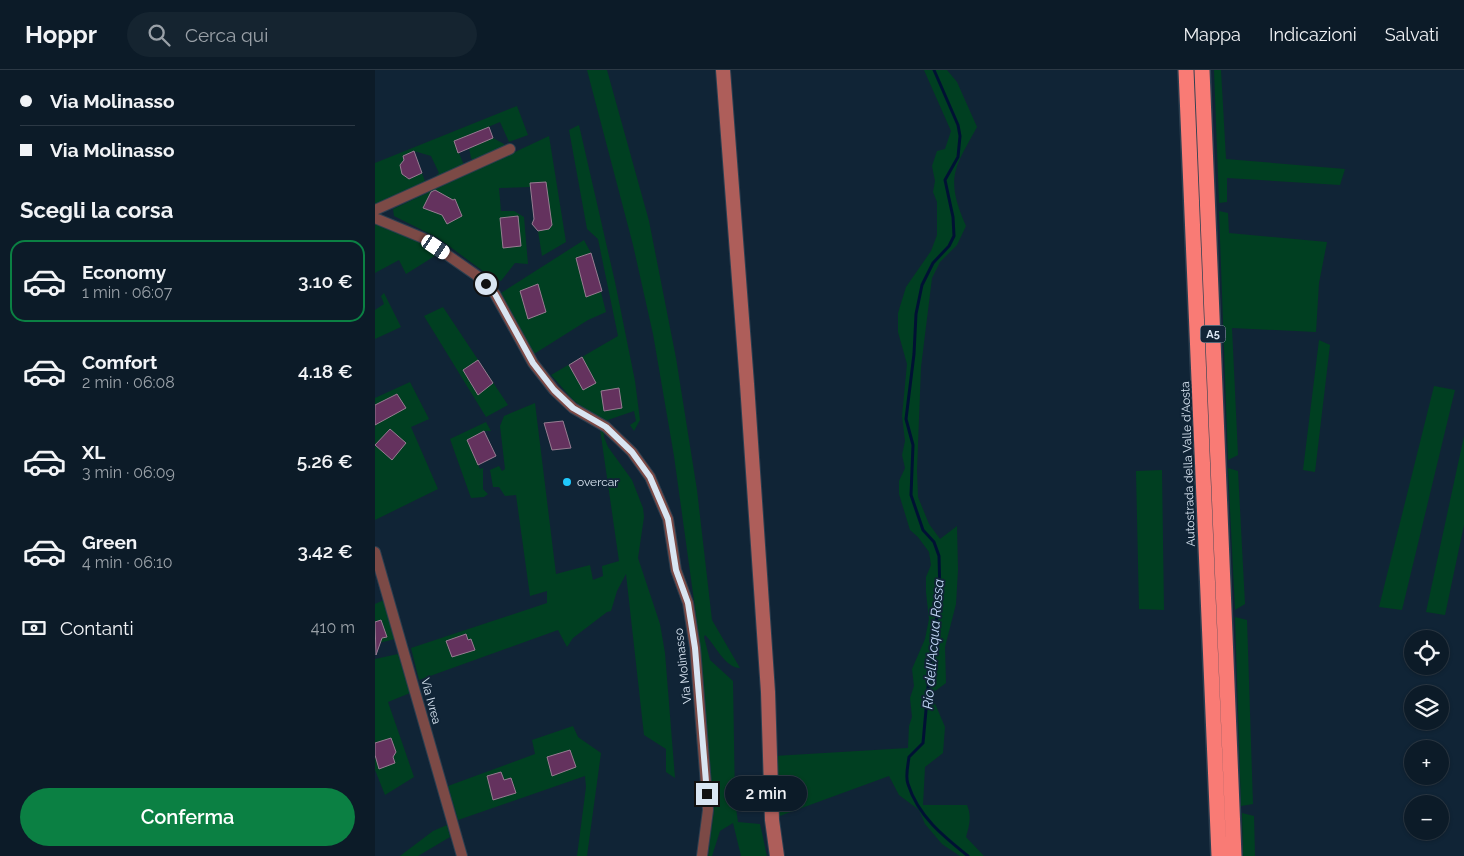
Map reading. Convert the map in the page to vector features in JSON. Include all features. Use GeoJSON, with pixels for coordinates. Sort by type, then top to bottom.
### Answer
{"type":"FeatureCollection","features":[{"type":"Feature","properties":{"kind":"highway","name":"Autostrada della Valle d'Aosta"},"geometry":{"type":"LineString","coordinates":[[1186,70],[1192,206],[1211,454]]}},
{"type":"Feature","properties":{"kind":"highway","name":"Autostrada della Valle d'Aosta"},"geometry":{"type":"LineString","coordinates":[[1202,70],[1208,206],[1211,454],[1209,603],[1217,622],[1225,806],[1234,856]]}},
{"type":"Feature","properties":{"kind":"highway","name":"Autostrada della Valle d'Aosta"},"geometry":{"type":"LineString","coordinates":[[1211,469],[1224,605],[1217,622]]}},
{"type":"Feature","properties":{"kind":"highway","name":"Autostrada della Valle d'Aosta"},"geometry":{"type":"LineString","coordinates":[[1219,856],[1225,806]]}},
{"type":"Feature","properties":{"kind":"main road"},"geometry":{"type":"LineString","coordinates":[[723,70],[768,692],[772,820],[777,856]]}},
{"type":"Feature","properties":{"kind":"street"},"geometry":{"type":"LineString","coordinates":[[375,210],[510,149]]}},
{"type":"Feature","properties":{"kind":"street","name":"Via Molinasso"},"geometry":{"type":"LineString","coordinates":[[375,218],[423,238],[476,275],[495,294],[533,363],[554,390],[573,408],[606,427],[632,452],[650,477],[668,519],[676,570],[688,603],[695,648],[708,810],[701,856]]}},
{"type":"Feature","properties":{"kind":"street","name":"Via Ivrea"},"geometry":{"type":"LineString","coordinates":[[375,552],[462,856]]}},
{"type":"Feature","properties":{"kind":"green space"},"geometry":{"type":"Polygon","coordinates":[[[587,70],[607,70],[649,221],[676,358],[697,490],[712,620],[740,668],[725,660],[705,635],[710,660],[733,681],[735,801],[738,822],[760,824],[767,856],[741,856],[733,823],[720,831],[712,856],[708,856],[714,810],[700,644],[674,456],[653,334],[633,245],[587,70]]]}},
{"type":"Feature","properties":{"kind":"green space"},"geometry":{"type":"Polygon","coordinates":[[[924,70],[947,70],[957,82],[977,127],[963,153],[955,174],[956,196],[959,210],[966,226],[957,245],[940,262],[932,278],[921,367],[917,470],[918,497],[929,524],[940,539],[957,526],[958,570],[956,604],[945,647],[946,683],[931,694],[945,727],[943,753],[925,767],[923,805],[967,805],[970,817],[966,837],[984,856],[960,856],[942,844],[925,824],[919,810],[899,795],[889,776],[777,817],[774,756],[908,748],[909,726],[912,717],[910,698],[914,686],[912,669],[925,639],[929,619],[926,577],[931,565],[929,552],[910,530],[899,494],[899,481],[905,468],[902,455],[905,441],[902,416],[907,364],[898,332],[898,313],[906,287],[931,251],[937,235],[937,202],[933,192],[935,181],[932,166],[937,151],[945,149],[951,131],[924,70]]]}},
{"type":"Feature","properties":{"kind":"green space"},"geometry":{"type":"Polygon","coordinates":[[[1214,70],[1221,70],[1226,159],[1345,169],[1340,185],[1227,178],[1227,202],[1219,203],[1214,70]]]}},
{"type":"Feature","properties":{"kind":"green space"},"geometry":{"type":"Polygon","coordinates":[[[517,106],[528,135],[509,142],[500,122],[454,141],[464,165],[435,177],[439,173],[431,156],[414,151],[403,156],[404,160],[400,165],[402,174],[409,179],[422,173],[426,184],[375,207],[375,163],[517,106]]]}},
{"type":"Feature","properties":{"kind":"green space"},"geometry":{"type":"Polygon","coordinates":[[[579,125],[615,282],[635,381],[640,420],[634,431],[630,425],[636,421],[634,411],[602,422],[573,400],[551,375],[618,336],[598,239],[587,229],[569,130],[579,125]]]}},
{"type":"Feature","properties":{"kind":"green space"},"geometry":{"type":"Polygon","coordinates":[[[549,136],[566,242],[542,256],[538,231],[549,229],[552,225],[546,182],[530,183],[530,187],[499,188],[501,211],[514,211],[524,217],[528,264],[515,263],[501,281],[491,277],[438,238],[394,216],[393,209],[549,136]]]}},
{"type":"Feature","properties":{"kind":"green space"},"geometry":{"type":"Polygon","coordinates":[[[493,138],[504,144],[506,148],[476,163],[471,158],[469,148],[493,138]]]}},
{"type":"Feature","properties":{"kind":"green space"},"geometry":{"type":"Polygon","coordinates":[[[1219,211],[1228,213],[1229,233],[1327,242],[1319,283],[1316,332],[1232,328],[1238,455],[1228,460],[1219,211]]]}},
{"type":"Feature","properties":{"kind":"green space"},"geometry":{"type":"Polygon","coordinates":[[[375,224],[416,240],[438,254],[406,274],[399,260],[375,273],[375,224]]]}},
{"type":"Feature","properties":{"kind":"green space"},"geometry":{"type":"Polygon","coordinates":[[[584,240],[591,253],[606,312],[588,320],[534,354],[501,293],[584,240]]]}},
{"type":"Feature","properties":{"kind":"green space"},"geometry":{"type":"Polygon","coordinates":[[[384,293],[401,327],[375,339],[375,310],[384,304],[381,296],[384,293]]]}},
{"type":"Feature","properties":{"kind":"green space"},"geometry":{"type":"Polygon","coordinates":[[[443,307],[508,405],[486,417],[424,316],[443,307]]]}},
{"type":"Feature","properties":{"kind":"green space"},"geometry":{"type":"Polygon","coordinates":[[[1319,340],[1330,345],[1315,472],[1303,470],[1319,340]]]}},
{"type":"Feature","properties":{"kind":"green space"},"geometry":{"type":"Polygon","coordinates":[[[410,382],[429,419],[411,427],[438,489],[375,520],[375,398],[410,382]]]}},
{"type":"Feature","properties":{"kind":"green space"},"geometry":{"type":"Polygon","coordinates":[[[1434,386],[1455,390],[1402,610],[1379,607],[1434,386]]]}},
{"type":"Feature","properties":{"kind":"green space"},"geometry":{"type":"Polygon","coordinates":[[[535,403],[556,574],[590,565],[593,580],[603,576],[602,566],[619,561],[600,429],[604,430],[604,437],[608,447],[632,480],[643,508],[644,517],[638,558],[660,624],[665,653],[675,778],[666,772],[666,749],[644,735],[626,574],[617,591],[611,611],[607,612],[573,638],[567,647],[558,630],[419,680],[411,648],[547,603],[547,591],[530,596],[516,495],[505,496],[499,487],[493,487],[490,470],[499,466],[502,471],[505,469],[500,426],[504,416],[535,403]]]}},
{"type":"Feature","properties":{"kind":"green space"},"geometry":{"type":"Polygon","coordinates":[[[486,422],[491,431],[484,431],[467,440],[480,469],[483,468],[483,489],[488,494],[484,497],[471,498],[450,439],[486,422]]]}},
{"type":"Feature","properties":{"kind":"green space"},"geometry":{"type":"Polygon","coordinates":[[[1464,436],[1464,525],[1445,615],[1426,612],[1464,436]]]}},
{"type":"Feature","properties":{"kind":"green space"},"geometry":{"type":"Polygon","coordinates":[[[1228,468],[1238,471],[1245,604],[1235,610],[1228,468]]]}},
{"type":"Feature","properties":{"kind":"green space"},"geometry":{"type":"Polygon","coordinates":[[[1162,470],[1164,610],[1139,609],[1136,471],[1162,470]]]}},
{"type":"Feature","properties":{"kind":"green space"},"geometry":{"type":"Polygon","coordinates":[[[384,600],[395,639],[375,644],[375,604],[384,600]]]}},
{"type":"Feature","properties":{"kind":"green space"},"geometry":{"type":"Polygon","coordinates":[[[1235,617],[1247,620],[1253,804],[1241,806],[1235,617]]]}},
{"type":"Feature","properties":{"kind":"green space"},"geometry":{"type":"Polygon","coordinates":[[[398,654],[410,693],[388,702],[414,777],[385,795],[375,770],[375,659],[398,654]]]}},
{"type":"Feature","properties":{"kind":"green space"},"geometry":{"type":"Polygon","coordinates":[[[573,726],[578,737],[601,753],[587,856],[577,856],[586,787],[585,776],[458,820],[448,786],[535,754],[532,740],[573,726]]]}},
{"type":"Feature","properties":{"kind":"green space"},"geometry":{"type":"Polygon","coordinates":[[[1242,813],[1254,816],[1255,856],[1243,856],[1242,813]]]}},
{"type":"Feature","properties":{"kind":"green space"},"geometry":{"type":"Polygon","coordinates":[[[447,825],[450,837],[418,856],[400,856],[433,831],[447,825]]]}},
{"type":"Feature","properties":{"kind":"building"},"geometry":{"type":"Polygon","coordinates":[[[489,127],[493,138],[458,153],[454,141],[489,127]]]}},
{"type":"Feature","properties":{"kind":"building"},"geometry":{"type":"Polygon","coordinates":[[[414,151],[422,173],[409,179],[402,174],[400,165],[404,160],[403,156],[414,151]]]}},
{"type":"Feature","properties":{"kind":"building"},"geometry":{"type":"Polygon","coordinates":[[[546,182],[552,225],[549,229],[538,231],[532,224],[534,219],[530,183],[546,182]]]}},
{"type":"Feature","properties":{"kind":"building"},"geometry":{"type":"Polygon","coordinates":[[[435,190],[453,200],[455,199],[462,216],[447,224],[442,215],[423,208],[431,192],[435,190]]]}},
{"type":"Feature","properties":{"kind":"building"},"geometry":{"type":"Polygon","coordinates":[[[518,216],[521,246],[503,248],[500,218],[518,216]]]}},
{"type":"Feature","properties":{"kind":"building"},"geometry":{"type":"Polygon","coordinates":[[[591,253],[602,291],[586,297],[576,258],[591,253]]]}},
{"type":"Feature","properties":{"kind":"building"},"geometry":{"type":"Polygon","coordinates":[[[538,284],[546,312],[528,319],[520,291],[538,284]]]}},
{"type":"Feature","properties":{"kind":"building"},"geometry":{"type":"Polygon","coordinates":[[[582,357],[596,383],[583,390],[569,365],[582,357]]]}},
{"type":"Feature","properties":{"kind":"building"},"geometry":{"type":"Polygon","coordinates":[[[478,360],[493,383],[478,395],[463,370],[478,360]]]}},
{"type":"Feature","properties":{"kind":"building"},"geometry":{"type":"Polygon","coordinates":[[[619,388],[622,408],[604,411],[601,391],[619,388]]]}},
{"type":"Feature","properties":{"kind":"building"},"geometry":{"type":"Polygon","coordinates":[[[397,394],[406,408],[375,425],[375,405],[397,394]]]}},
{"type":"Feature","properties":{"kind":"building"},"geometry":{"type":"Polygon","coordinates":[[[563,421],[571,448],[552,450],[544,423],[563,421]]]}},
{"type":"Feature","properties":{"kind":"building"},"geometry":{"type":"Polygon","coordinates":[[[390,429],[406,443],[392,460],[375,445],[390,429]]]}},
{"type":"Feature","properties":{"kind":"building"},"geometry":{"type":"Polygon","coordinates":[[[484,431],[496,456],[478,465],[467,440],[484,431]]]}},
{"type":"Feature","properties":{"kind":"building"},"geometry":{"type":"Polygon","coordinates":[[[381,620],[387,637],[382,638],[376,655],[375,622],[381,620]]]}},
{"type":"Feature","properties":{"kind":"building"},"geometry":{"type":"Polygon","coordinates":[[[466,634],[468,640],[471,639],[475,650],[452,657],[446,641],[466,634]]]}},
{"type":"Feature","properties":{"kind":"building"},"geometry":{"type":"Polygon","coordinates":[[[391,738],[396,752],[393,757],[395,763],[379,769],[375,755],[375,743],[391,738]]]}},
{"type":"Feature","properties":{"kind":"building"},"geometry":{"type":"Polygon","coordinates":[[[570,750],[576,767],[552,776],[547,757],[570,750]]]}},
{"type":"Feature","properties":{"kind":"building"},"geometry":{"type":"Polygon","coordinates":[[[501,772],[504,780],[511,778],[516,793],[493,800],[487,776],[501,772]]]}},
{"type":"Feature","properties":{"kind":"waterway","name":"Rio dell'Acqua Rossa"},"geometry":{"type":"LineString","coordinates":[[934,70],[958,125],[960,136],[958,157],[945,180],[953,217],[954,236],[949,246],[933,263],[922,285],[916,314],[914,354],[906,419],[913,445],[911,495],[923,530],[934,542],[939,556],[940,596],[931,655],[923,743],[909,757],[907,778],[912,795],[925,816],[941,833],[968,856]]}},
{"type":"Feature","properties":{"kind":"place","name":"overcar"},"geometry":{"type":"Point","coordinates":[567,482]}},
{"type":"Feature","properties":{"kind":"route"},"geometry":{"type":"LineString","coordinates":[[486,284],[495,294],[533,363],[554,390],[573,408],[606,427],[632,452],[650,477],[668,519],[676,570],[688,603],[699,686],[707,794]]}}]}
